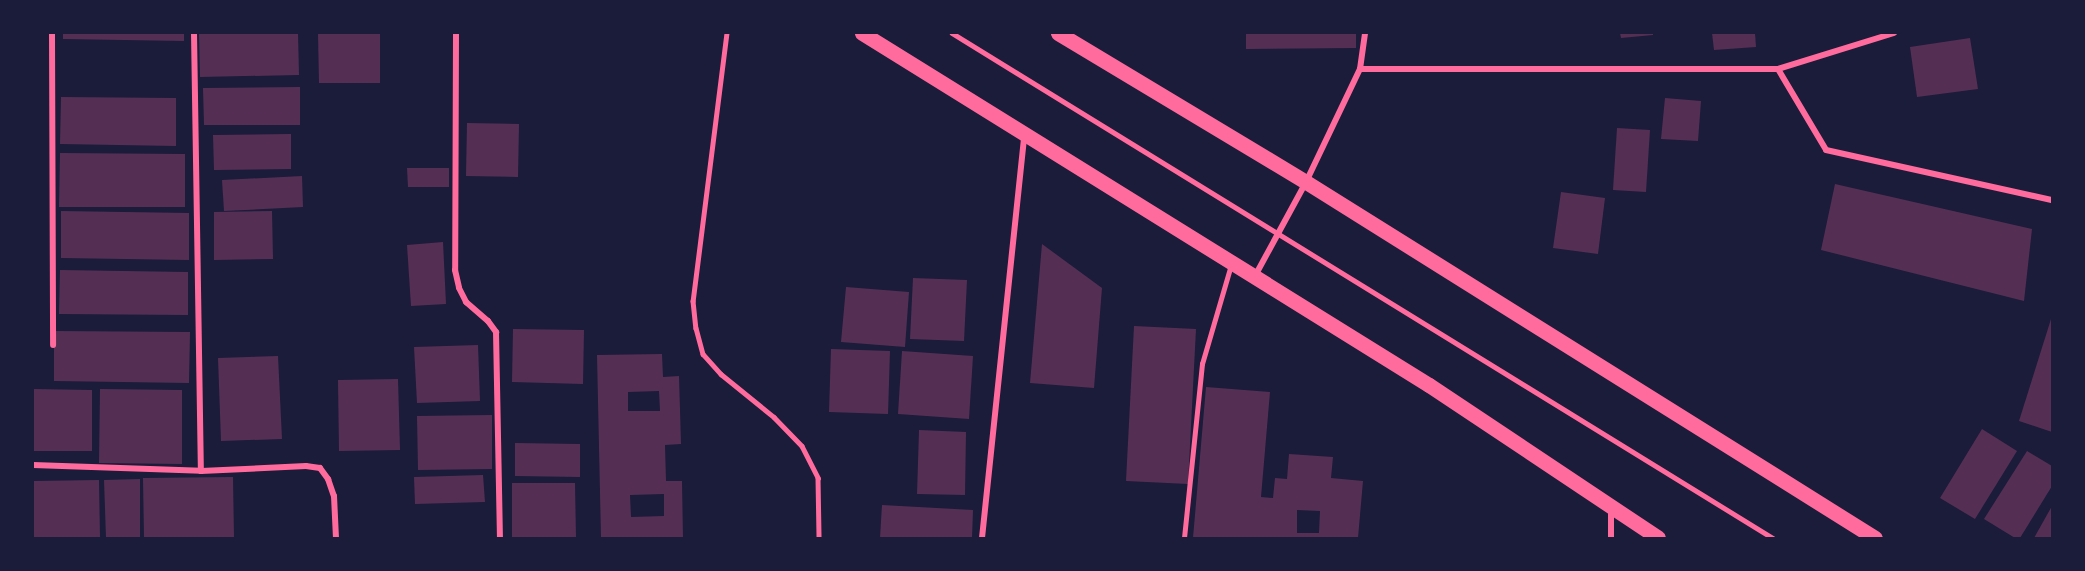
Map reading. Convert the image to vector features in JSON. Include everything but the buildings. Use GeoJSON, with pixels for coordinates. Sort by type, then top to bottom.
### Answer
{"type":"FeatureCollection","features":[{"type":"Feature","properties":{"kind":"main road"},"geometry":{"type":"LineString","coordinates":[[862,33],[1429,385],[1658,538]]}},
{"type":"Feature","properties":{"kind":"main road"},"geometry":{"type":"LineString","coordinates":[[1058,33],[1306,183],[1875,538]]}},
{"type":"Feature","properties":{"kind":"street"},"geometry":{"type":"LineString","coordinates":[[52,33],[53,345]]}},
{"type":"Feature","properties":{"kind":"street"},"geometry":{"type":"LineString","coordinates":[[194,33],[201,471]]}},
{"type":"Feature","properties":{"kind":"street"},"geometry":{"type":"LineString","coordinates":[[456,33],[455,270],[459,288],[466,302],[488,321],[495,332],[500,538]]}},
{"type":"Feature","properties":{"kind":"street"},"geometry":{"type":"LineString","coordinates":[[1255,276],[1306,183],[1360,69],[1365,33]]}},
{"type":"Feature","properties":{"kind":"street"},"geometry":{"type":"LineString","coordinates":[[1360,69],[1778,69],[1894,33]]}},
{"type":"Feature","properties":{"kind":"street"},"geometry":{"type":"LineString","coordinates":[[1778,69],[1826,150],[2052,200]]}},
{"type":"Feature","properties":{"kind":"street"},"geometry":{"type":"LineString","coordinates":[[982,538],[1024,133]]}},
{"type":"Feature","properties":{"kind":"street"},"geometry":{"type":"LineString","coordinates":[[33,465],[201,471],[306,466],[320,468],[328,479],[334,496],[336,538]]}},
{"type":"Feature","properties":{"kind":"street"},"geometry":{"type":"LineString","coordinates":[[1611,507],[1611,538]]}},
{"type":"Feature","properties":{"kind":"lane"},"geometry":{"type":"LineString","coordinates":[[727,33],[693,302],[696,328],[703,354],[721,374],[774,417],[802,446],[818,478],[819,538]]}},
{"type":"Feature","properties":{"kind":"lane"},"geometry":{"type":"LineString","coordinates":[[952,33],[1773,538]]}},
{"type":"Feature","properties":{"kind":"lane"},"geometry":{"type":"LineString","coordinates":[[1184,538],[1202,364],[1232,262]]}}]}
